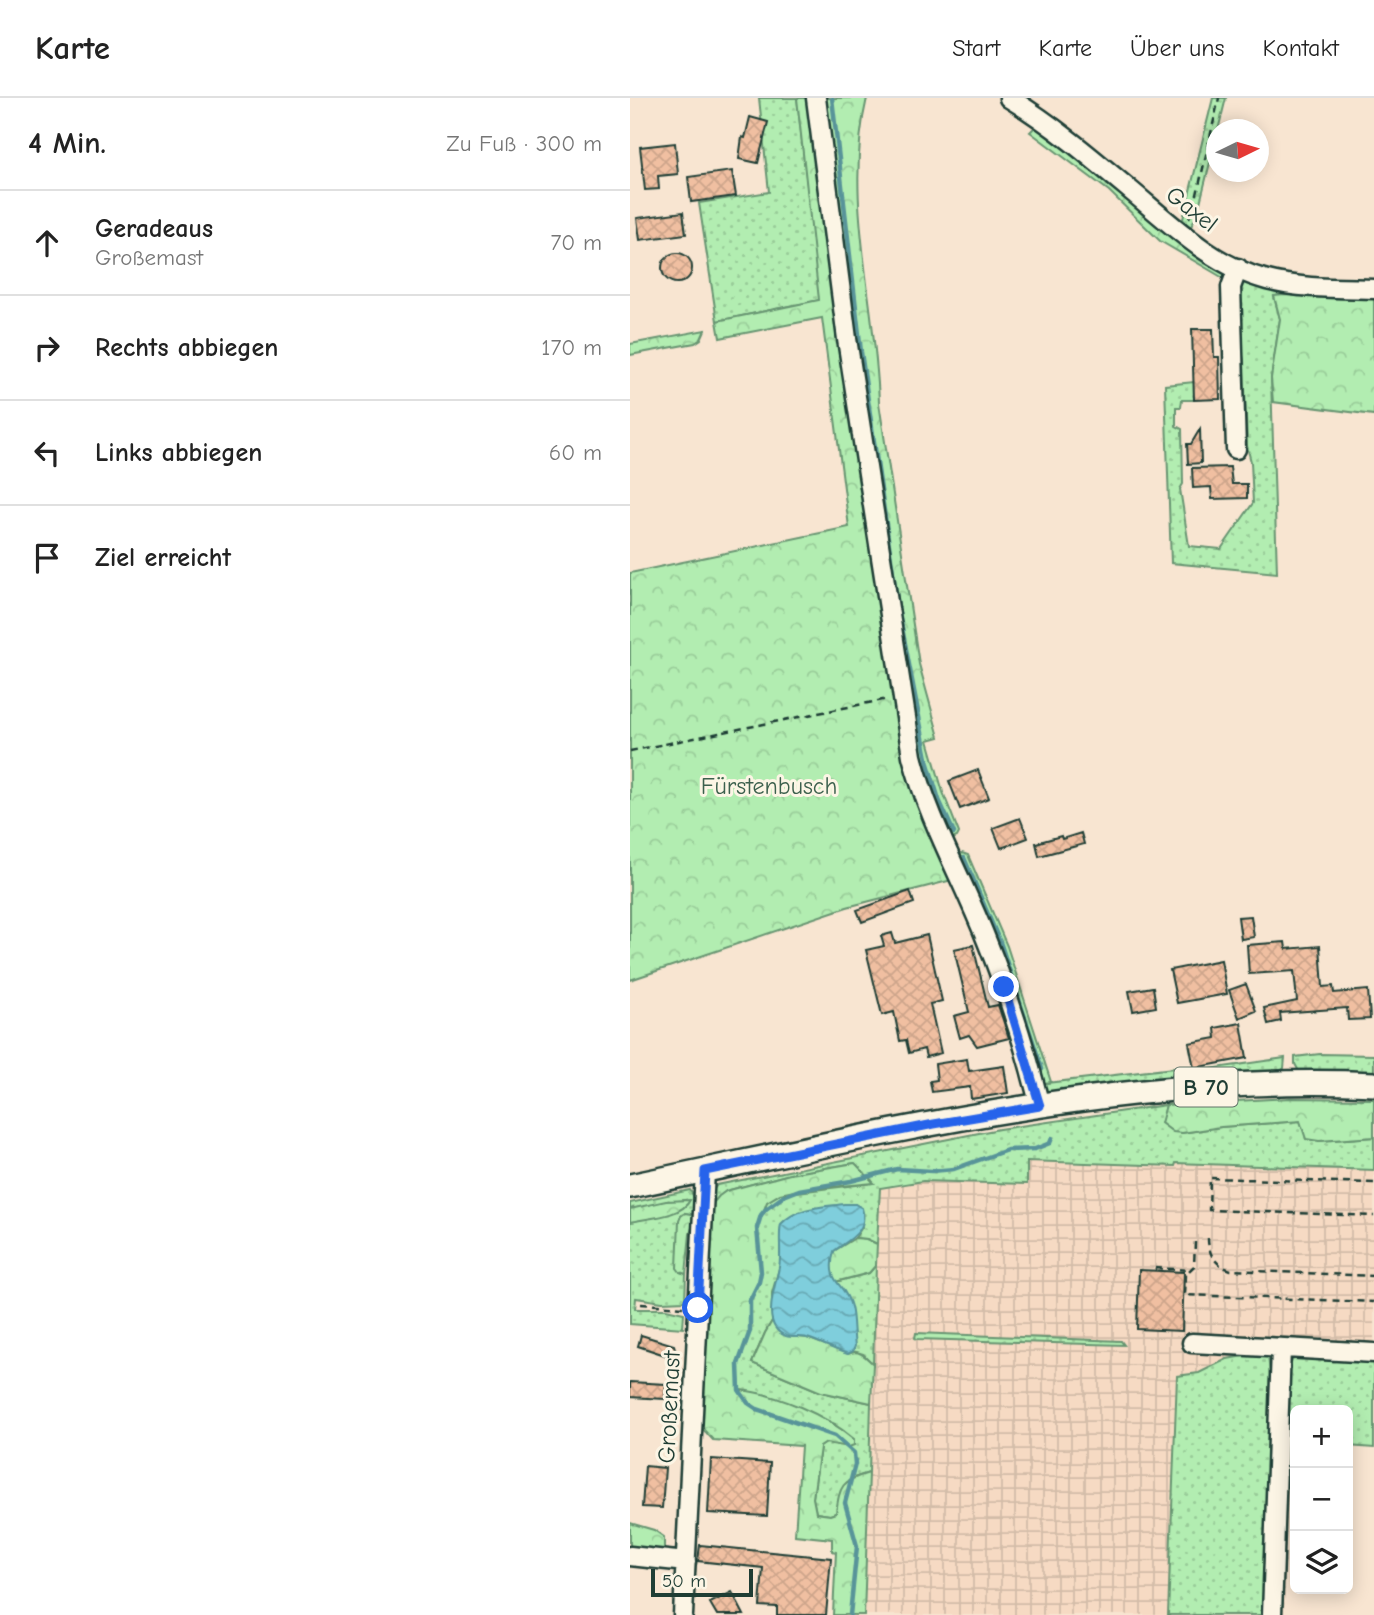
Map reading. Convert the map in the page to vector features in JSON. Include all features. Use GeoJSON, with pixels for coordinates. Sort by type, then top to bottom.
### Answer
{"type":"FeatureCollection","features":[{"type":"Feature","properties":{"kind":"main road","name":"B 70"},"geometry":{"type":"LineString","coordinates":[[630,1186],[934,1124],[1040,1106],[1196,1088],[1275,1083],[1374,1084]]}},
{"type":"Feature","properties":{"kind":"street"},"geometry":{"type":"LineString","coordinates":[[816,98],[849,352],[902,697],[917,773],[987,939],[1015,1019],[1040,1106]]}},
{"type":"Feature","properties":{"kind":"street","name":"Gaxel"},"geometry":{"type":"LineString","coordinates":[[1009,98],[1068,140],[1181,234],[1208,253],[1266,280],[1374,289]]}},
{"type":"Feature","properties":{"kind":"street"},"geometry":{"type":"LineString","coordinates":[[1236,449],[1231,287],[1238,268]]}},
{"type":"Feature","properties":{"kind":"street","name":"Großemast"},"geometry":{"type":"LineString","coordinates":[[683,1615],[705,1171]]}},
{"type":"Feature","properties":{"kind":"street"},"geometry":{"type":"LineString","coordinates":[[1192,1343],[1374,1353]]}},
{"type":"Feature","properties":{"kind":"street"},"geometry":{"type":"LineString","coordinates":[[1272,1615],[1281,1348]]}},
{"type":"Feature","properties":{"kind":"street"},"geometry":{"type":"LineString","coordinates":[[630,1556],[686,1562]]}},
{"type":"Feature","properties":{"kind":"path"},"geometry":{"type":"LineString","coordinates":[[1181,234],[1196,199],[1219,98]]}},
{"type":"Feature","properties":{"kind":"path"},"geometry":{"type":"LineString","coordinates":[[630,751],[902,697]]}},
{"type":"Feature","properties":{"kind":"path"},"geometry":{"type":"LineString","coordinates":[[1374,1184],[1210,1178],[1209,1210],[1374,1216]]}},
{"type":"Feature","properties":{"kind":"path"},"geometry":{"type":"LineString","coordinates":[[1208,1238],[1211,1255],[1217,1264],[1227,1269],[1374,1276]]}},
{"type":"Feature","properties":{"kind":"path"},"geometry":{"type":"LineString","coordinates":[[1195,1242],[1194,1266],[1186,1274],[1185,1295],[1374,1302]]}},
{"type":"Feature","properties":{"kind":"path"},"geometry":{"type":"LineString","coordinates":[[1155,1268],[1191,1270]]}},
{"type":"Feature","properties":{"kind":"path"},"geometry":{"type":"LineString","coordinates":[[641,1304],[698,1308]]}},
{"type":"Feature","properties":{"kind":"shaded area"},"geometry":{"type":"Polygon","coordinates":[[[1027,1161],[1374,1170],[1374,1448],[1353,1446],[1353,1405],[1290,1405],[1284,1615],[864,1615],[879,1188],[923,1181],[1026,1184],[1027,1161]]]}},
{"type":"Feature","properties":{"kind":"green space"},"geometry":{"type":"Polygon","coordinates":[[[759,98],[797,98],[820,300],[717,321],[699,203],[769,192],[759,98]]]}},
{"type":"Feature","properties":{"kind":"green space","name":"Fürstenbusch"},"geometry":{"type":"Polygon","coordinates":[[[797,98],[809,98],[896,706],[952,880],[847,907],[630,980],[630,573],[849,527],[822,318],[720,338],[717,321],[819,300],[797,98]]]}},
{"type":"Feature","properties":{"kind":"green space"},"geometry":{"type":"Polygon","coordinates":[[[820,98],[867,98],[858,174],[859,212],[879,403],[919,664],[939,737],[928,740],[943,792],[959,833],[948,841],[918,765],[820,98]]]}},
{"type":"Feature","properties":{"kind":"green space"},"geometry":{"type":"Polygon","coordinates":[[[1213,98],[1226,98],[1221,119],[1208,119],[1213,98]]]}},
{"type":"Feature","properties":{"kind":"green space"},"geometry":{"type":"Polygon","coordinates":[[[1039,123],[1224,270],[1225,279],[1160,241],[1109,191],[1030,132],[1039,123]]]}},
{"type":"Feature","properties":{"kind":"green space"},"geometry":{"type":"Polygon","coordinates":[[[1206,126],[1206,179],[1198,211],[1190,229],[1183,219],[1206,126]]]}},
{"type":"Feature","properties":{"kind":"green space"},"geometry":{"type":"Polygon","coordinates":[[[1245,281],[1374,293],[1374,299],[1285,295],[1274,297],[1280,319],[1271,378],[1277,573],[1171,563],[1165,385],[1194,382],[1194,400],[1182,400],[1181,407],[1176,407],[1176,426],[1182,429],[1183,484],[1180,489],[1189,546],[1221,549],[1253,503],[1251,462],[1247,446],[1244,360],[1240,344],[1239,286],[1245,281]]]}},
{"type":"Feature","properties":{"kind":"green space"},"geometry":{"type":"Polygon","coordinates":[[[1274,296],[1374,299],[1374,415],[1273,402],[1271,378],[1280,319],[1274,296]]]}},
{"type":"Feature","properties":{"kind":"green space"},"geometry":{"type":"Polygon","coordinates":[[[705,330],[701,339],[695,343],[630,355],[630,344],[705,330]]]}},
{"type":"Feature","properties":{"kind":"green space"},"geometry":{"type":"Polygon","coordinates":[[[962,853],[968,855],[1007,946],[1051,1082],[1038,1084],[957,860],[962,853]]]}},
{"type":"Feature","properties":{"kind":"green space"},"geometry":{"type":"Polygon","coordinates":[[[1320,1054],[1374,1055],[1374,1074],[1300,1073],[1295,1057],[1320,1054]]]}},
{"type":"Feature","properties":{"kind":"green space"},"geometry":{"type":"Polygon","coordinates":[[[1285,1058],[1284,1068],[1277,1074],[1187,1079],[1184,1070],[1189,1072],[1285,1058]]]}},
{"type":"Feature","properties":{"kind":"green space"},"geometry":{"type":"Polygon","coordinates":[[[1174,1068],[1170,1081],[1049,1096],[1038,1084],[1174,1068]]]}},
{"type":"Feature","properties":{"kind":"green space"},"geometry":{"type":"Polygon","coordinates":[[[1290,1098],[1374,1099],[1374,1137],[1319,1141],[1306,1139],[1300,1121],[1182,1133],[1173,1132],[1161,1123],[1166,1105],[1290,1098]]]}},
{"type":"Feature","properties":{"kind":"green space"},"geometry":{"type":"Polygon","coordinates":[[[1166,1105],[1162,1123],[1182,1133],[1301,1121],[1319,1141],[1374,1137],[1374,1170],[1027,1161],[1027,1184],[923,1181],[880,1188],[877,1244],[867,1239],[855,1238],[862,1227],[855,1204],[799,1212],[780,1231],[780,1265],[772,1293],[772,1321],[752,1363],[821,1392],[871,1403],[869,1473],[850,1479],[836,1513],[816,1513],[813,1498],[820,1447],[826,1443],[840,1444],[835,1424],[766,1395],[739,1390],[738,1364],[748,1307],[761,1272],[757,1228],[767,1201],[780,1194],[873,1183],[854,1163],[790,1174],[726,1191],[708,1209],[711,1193],[717,1185],[999,1129],[1166,1105]]]}},
{"type":"Feature","properties":{"kind":"green space"},"geometry":{"type":"Polygon","coordinates":[[[855,1163],[874,1183],[799,1190],[780,1194],[767,1202],[757,1228],[761,1272],[750,1300],[750,1331],[738,1364],[740,1390],[769,1396],[800,1407],[830,1422],[854,1439],[854,1445],[849,1447],[826,1443],[820,1447],[813,1498],[816,1513],[836,1513],[844,1485],[869,1473],[864,1615],[833,1615],[836,1552],[832,1551],[832,1539],[795,1535],[801,1446],[713,1440],[703,1429],[695,1428],[708,1209],[726,1191],[790,1174],[855,1163]]]}},
{"type":"Feature","properties":{"kind":"green space"},"geometry":{"type":"Polygon","coordinates":[[[690,1190],[695,1199],[696,1215],[685,1213],[680,1272],[686,1274],[685,1301],[662,1302],[636,1298],[635,1309],[666,1309],[684,1313],[683,1328],[630,1324],[630,1222],[677,1211],[685,1200],[630,1209],[630,1203],[690,1190]]]}},
{"type":"Feature","properties":{"kind":"green space"},"geometry":{"type":"Polygon","coordinates":[[[690,1200],[686,1206],[672,1213],[630,1222],[630,1209],[666,1201],[690,1200]]]}},
{"type":"Feature","properties":{"kind":"green space"},"geometry":{"type":"Polygon","coordinates":[[[685,1213],[696,1215],[690,1234],[686,1274],[677,1268],[679,1221],[685,1213]]]}},
{"type":"Feature","properties":{"kind":"green space"},"geometry":{"type":"Polygon","coordinates":[[[855,1238],[877,1244],[876,1265],[869,1273],[835,1282],[830,1266],[834,1251],[855,1238]]]}},
{"type":"Feature","properties":{"kind":"green space"},"geometry":{"type":"Polygon","coordinates":[[[876,1265],[873,1364],[863,1354],[853,1351],[852,1325],[835,1282],[869,1273],[876,1265]]]}},
{"type":"Feature","properties":{"kind":"green space"},"geometry":{"type":"Polygon","coordinates":[[[772,1321],[779,1331],[787,1336],[807,1338],[848,1354],[855,1352],[864,1356],[873,1364],[871,1403],[821,1392],[752,1363],[772,1321]]]}},
{"type":"Feature","properties":{"kind":"green space"},"geometry":{"type":"Polygon","coordinates":[[[916,1333],[1121,1341],[1124,1345],[917,1339],[916,1333]]]}},
{"type":"Feature","properties":{"kind":"green space"},"geometry":{"type":"Polygon","coordinates":[[[1255,1354],[1268,1356],[1270,1374],[1263,1615],[1168,1615],[1177,1376],[1199,1373],[1227,1359],[1255,1354]]]}},
{"type":"Feature","properties":{"kind":"green space"},"geometry":{"type":"Polygon","coordinates":[[[1295,1357],[1374,1360],[1374,1448],[1353,1446],[1353,1405],[1290,1405],[1289,1443],[1287,1366],[1295,1357]]]}},
{"type":"Feature","properties":{"kind":"green space"},"geometry":{"type":"Polygon","coordinates":[[[630,1523],[654,1530],[664,1537],[664,1555],[630,1552],[630,1523]]]}},
{"type":"Feature","properties":{"kind":"water"},"geometry":{"type":"Polygon","coordinates":[[[855,1204],[862,1208],[863,1216],[863,1223],[857,1234],[834,1251],[832,1262],[834,1277],[845,1292],[852,1312],[855,1346],[848,1354],[807,1338],[786,1336],[773,1324],[771,1315],[780,1262],[781,1224],[802,1211],[855,1204]]]}},
{"type":"Feature","properties":{"kind":"building"},"geometry":{"type":"Polygon","coordinates":[[[750,117],[768,122],[758,163],[739,159],[742,137],[745,138],[750,117]]]}},
{"type":"Feature","properties":{"kind":"building"},"geometry":{"type":"Polygon","coordinates":[[[675,143],[678,174],[658,176],[659,189],[645,190],[640,147],[675,143]]]}},
{"type":"Feature","properties":{"kind":"building"},"geometry":{"type":"Polygon","coordinates":[[[732,171],[736,196],[691,202],[688,177],[732,171]]]}},
{"type":"Feature","properties":{"kind":"building"},"geometry":{"type":"Polygon","coordinates":[[[683,212],[686,234],[640,240],[637,218],[683,212]]]}},
{"type":"Feature","properties":{"kind":"building"},"geometry":{"type":"Polygon","coordinates":[[[677,253],[687,258],[692,268],[687,278],[677,283],[667,278],[662,268],[667,258],[677,253]]]}},
{"type":"Feature","properties":{"kind":"building"},"geometry":{"type":"Polygon","coordinates":[[[1192,329],[1213,329],[1214,357],[1219,357],[1220,399],[1194,400],[1192,329]]]}},
{"type":"Feature","properties":{"kind":"building"},"geometry":{"type":"Polygon","coordinates":[[[1200,429],[1201,463],[1188,464],[1187,444],[1191,444],[1200,429]]]}},
{"type":"Feature","properties":{"kind":"building"},"geometry":{"type":"Polygon","coordinates":[[[1230,467],[1232,484],[1247,484],[1247,498],[1212,499],[1211,487],[1193,488],[1192,468],[1230,467]]]}},
{"type":"Feature","properties":{"kind":"building"},"geometry":{"type":"Polygon","coordinates":[[[978,770],[989,798],[960,809],[949,781],[978,770]]]}},
{"type":"Feature","properties":{"kind":"building"},"geometry":{"type":"Polygon","coordinates":[[[1020,818],[1028,838],[1001,848],[993,828],[1020,818]]]}},
{"type":"Feature","properties":{"kind":"building"},"geometry":{"type":"Polygon","coordinates":[[[1081,833],[1084,844],[1039,856],[1036,843],[1081,833]]]}},
{"type":"Feature","properties":{"kind":"building"},"geometry":{"type":"Polygon","coordinates":[[[910,891],[914,903],[862,922],[857,910],[910,891]]]}},
{"type":"Feature","properties":{"kind":"building"},"geometry":{"type":"Polygon","coordinates":[[[1251,916],[1254,937],[1241,939],[1238,917],[1251,916]]]}},
{"type":"Feature","properties":{"kind":"building"},"geometry":{"type":"Polygon","coordinates":[[[892,933],[895,943],[927,935],[942,1001],[930,1004],[941,1053],[926,1057],[924,1049],[909,1053],[906,1040],[900,1041],[894,1012],[882,1015],[866,950],[884,946],[881,936],[892,933]]]}},
{"type":"Feature","properties":{"kind":"building"},"geometry":{"type":"Polygon","coordinates":[[[1285,942],[1286,949],[1320,946],[1323,987],[1333,986],[1334,993],[1368,990],[1370,1019],[1348,1020],[1347,1008],[1280,1013],[1281,1021],[1268,1024],[1264,1008],[1297,1001],[1294,971],[1249,974],[1247,945],[1285,942]]]}},
{"type":"Feature","properties":{"kind":"building"},"geometry":{"type":"Polygon","coordinates":[[[973,945],[988,1007],[998,1005],[1009,1038],[977,1046],[969,1035],[960,1038],[954,1016],[969,1012],[954,949],[973,945]]]}},
{"type":"Feature","properties":{"kind":"building"},"geometry":{"type":"Polygon","coordinates":[[[1221,960],[1227,994],[1177,1003],[1170,970],[1221,960]]]}},
{"type":"Feature","properties":{"kind":"building"},"geometry":{"type":"Polygon","coordinates":[[[1246,984],[1256,1011],[1239,1018],[1229,990],[1246,984]]]}},
{"type":"Feature","properties":{"kind":"building"},"geometry":{"type":"Polygon","coordinates":[[[1153,987],[1156,1007],[1133,1011],[1129,991],[1153,987]]]}},
{"type":"Feature","properties":{"kind":"building"},"geometry":{"type":"Polygon","coordinates":[[[1241,1023],[1247,1058],[1194,1068],[1189,1043],[1216,1038],[1215,1028],[1241,1023]]]}},
{"type":"Feature","properties":{"kind":"building"},"geometry":{"type":"Polygon","coordinates":[[[967,1059],[969,1071],[1004,1066],[1008,1093],[971,1099],[970,1087],[932,1092],[930,1081],[937,1080],[935,1064],[967,1059]]]}},
{"type":"Feature","properties":{"kind":"building"},"geometry":{"type":"Polygon","coordinates":[[[1139,1270],[1184,1272],[1182,1331],[1137,1329],[1139,1270]]]}},
{"type":"Feature","properties":{"kind":"building"},"geometry":{"type":"Polygon","coordinates":[[[641,1335],[674,1345],[676,1352],[671,1357],[638,1346],[641,1335]]]}},
{"type":"Feature","properties":{"kind":"building"},"geometry":{"type":"Polygon","coordinates":[[[630,1382],[666,1384],[665,1399],[630,1397],[630,1382]]]}},
{"type":"Feature","properties":{"kind":"building"},"geometry":{"type":"Polygon","coordinates":[[[711,1459],[770,1463],[767,1516],[708,1513],[711,1459]]]}},
{"type":"Feature","properties":{"kind":"building"},"geometry":{"type":"Polygon","coordinates":[[[645,1466],[665,1468],[662,1508],[642,1507],[645,1466]]]}},
{"type":"Feature","properties":{"kind":"building"},"geometry":{"type":"Polygon","coordinates":[[[700,1545],[831,1558],[826,1615],[777,1615],[777,1607],[760,1606],[763,1568],[698,1561],[700,1545]]]}},
{"type":"Feature","properties":{"kind":"building"},"geometry":{"type":"Polygon","coordinates":[[[732,1592],[744,1615],[717,1615],[710,1603],[732,1592]]]}},
{"type":"Feature","properties":{"kind":"waterway"},"geometry":{"type":"LineString","coordinates":[[832,98],[861,352],[898,607],[928,764],[939,800],[954,833]]}},
{"type":"Feature","properties":{"kind":"waterway"},"geometry":{"type":"LineString","coordinates":[[964,858],[1001,945],[1042,1069]]}},
{"type":"Feature","properties":{"kind":"waterway"},"geometry":{"type":"LineString","coordinates":[[850,1615],[857,1546],[845,1503],[855,1464],[854,1453],[835,1436],[757,1409],[748,1403],[739,1390],[738,1364],[750,1331],[750,1300],[761,1272],[757,1228],[761,1215],[784,1196],[799,1190],[897,1169],[954,1169],[1007,1150],[1035,1149],[1050,1143],[1052,1138]]}},
{"type":"Feature","properties":{"kind":"route"},"geometry":{"type":"LineString","coordinates":[[698,1308],[705,1171],[934,1124],[1040,1106],[1004,987]]}}]}
